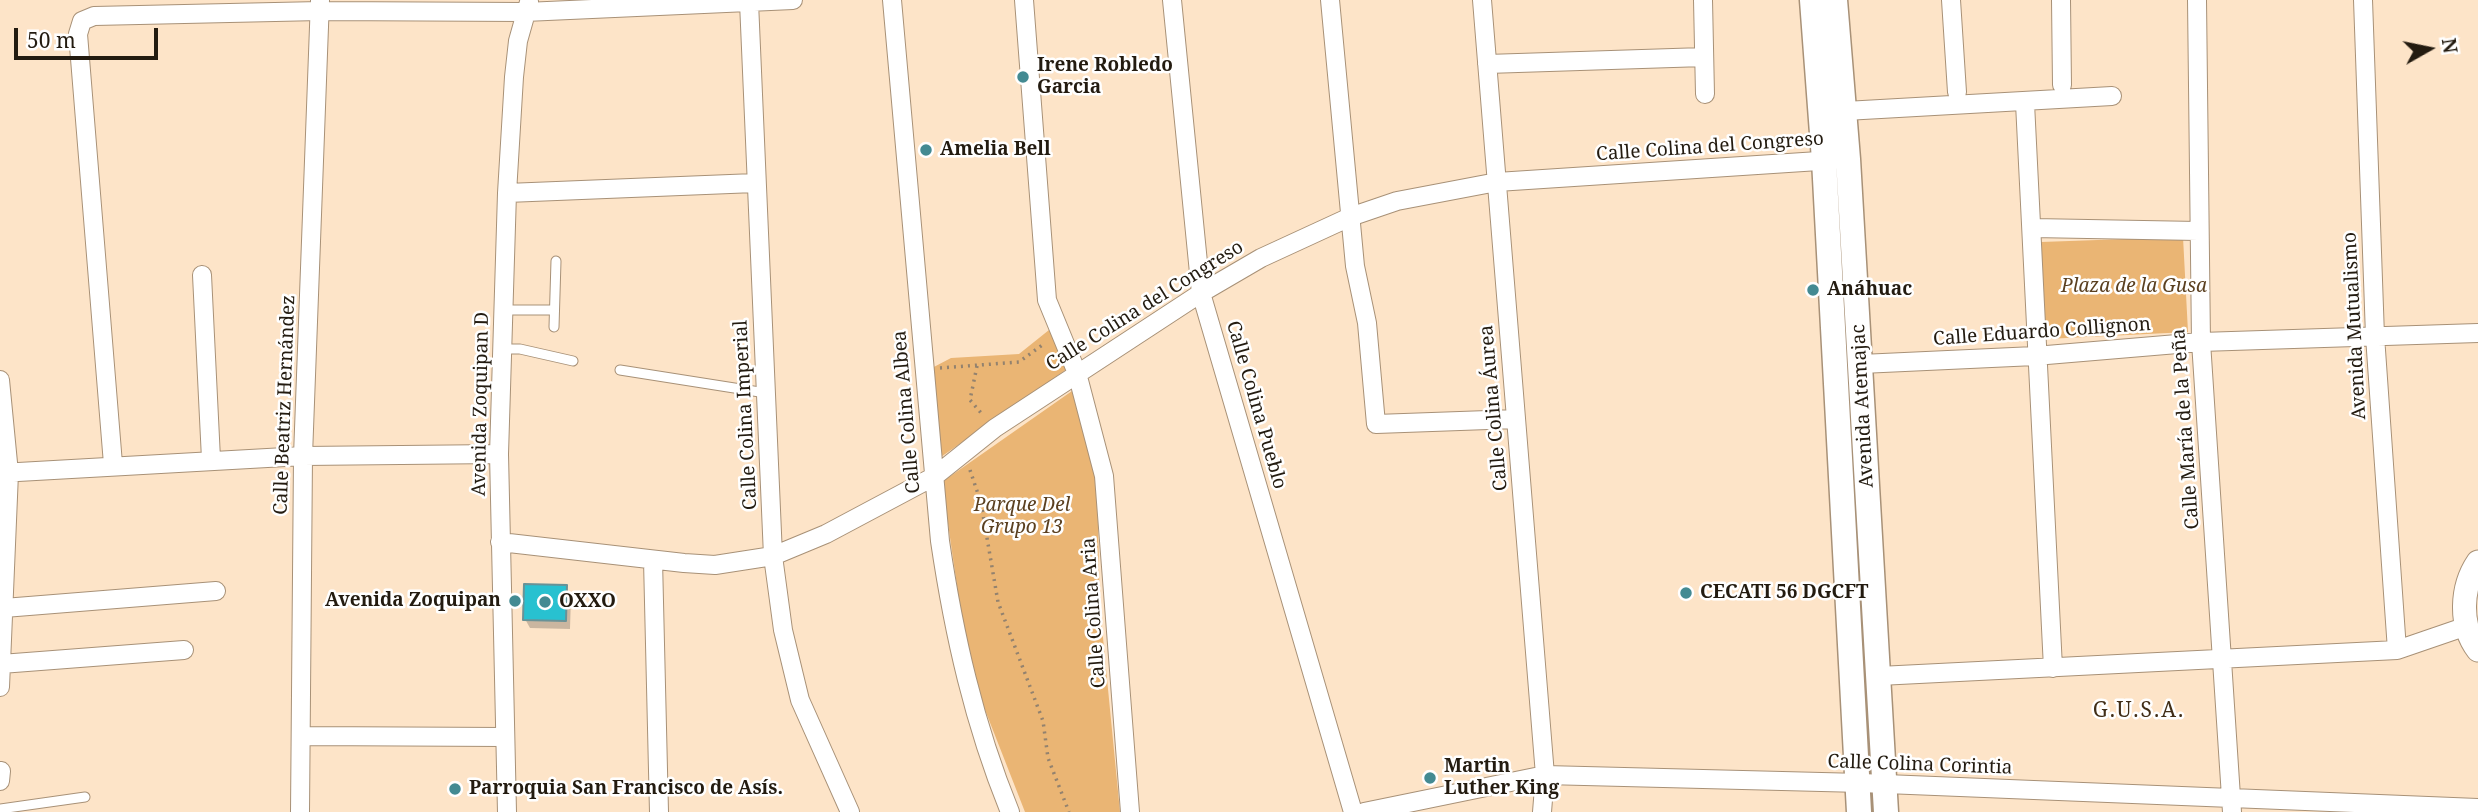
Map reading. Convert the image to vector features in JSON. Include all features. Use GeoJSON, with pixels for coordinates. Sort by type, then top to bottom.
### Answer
{"type":"FeatureCollection","features":[{"type":"Feature","properties":{"kind":"main road","name":"Avenida Atemajac"},"geometry":{"type":"LineString","coordinates":[[1812,0],[1836,160],[1861,364],[1886,812]]}},
{"type":"Feature","properties":{"kind":"main road","name":"Avenida Atemajac"},"geometry":{"type":"LineString","coordinates":[[1835,0],[1845,111],[1836,160],[1859,812]]}},
{"type":"Feature","properties":{"kind":"street","name":"Calle Colina Albea"},"geometry":{"type":"LineString","coordinates":[[892,0],[934,476],[954,631],[973,710],[1010,812]]}},
{"type":"Feature","properties":{"kind":"street","name":"Calle Colina Aria"},"geometry":{"type":"LineString","coordinates":[[1024,0],[1047,300],[1077,373],[1104,476],[1130,812]]}},
{"type":"Feature","properties":{"kind":"street","name":"Calle Colina Pueblo"},"geometry":{"type":"LineString","coordinates":[[1172,0],[1201,293],[1353,812]]}},
{"type":"Feature","properties":{"kind":"street"},"geometry":{"type":"LineString","coordinates":[[1330,0],[1355,266],[1367,323],[1376,424],[1516,419]]}},
{"type":"Feature","properties":{"kind":"street","name":"Calle Colina Áurea"},"geometry":{"type":"LineString","coordinates":[[1482,0],[1545,775],[1542,812]]}},
{"type":"Feature","properties":{"kind":"street"},"geometry":{"type":"LineString","coordinates":[[1703,0],[1705,94]]}},
{"type":"Feature","properties":{"kind":"street"},"geometry":{"type":"LineString","coordinates":[[1951,0],[1957,92]]}},
{"type":"Feature","properties":{"kind":"street"},"geometry":{"type":"LineString","coordinates":[[2061,0],[2062,85]]}},
{"type":"Feature","properties":{"kind":"street","name":"Calle María de la Peña"},"geometry":{"type":"LineString","coordinates":[[2197,0],[2201,342],[2232,805]]}},
{"type":"Feature","properties":{"kind":"street","name":"Avenida Mutualismo"},"geometry":{"type":"LineString","coordinates":[[2363,0],[2375,336],[2397,650]]}},
{"type":"Feature","properties":{"kind":"street"},"geometry":{"type":"LineString","coordinates":[[113,464],[78,34],[82,21],[94,16],[320,5],[528,6],[789,1]]}},
{"type":"Feature","properties":{"kind":"street","name":"Calle Colina Imperial"},"geometry":{"type":"LineString","coordinates":[[749,2],[773,556],[783,629],[800,700],[850,812]]}},
{"type":"Feature","properties":{"kind":"street","name":"Calle Beatriz Hernández"},"geometry":{"type":"LineString","coordinates":[[300,812],[303,456],[320,5]]}},
{"type":"Feature","properties":{"kind":"street","name":"Avenida Zoquipan D"},"geometry":{"type":"LineString","coordinates":[[507,812],[499,454],[506,193],[514,77],[528,6]]}},
{"type":"Feature","properties":{"kind":"street"},"geometry":{"type":"LineString","coordinates":[[1488,64],[1704,57]]}},
{"type":"Feature","properties":{"kind":"street"},"geometry":{"type":"LineString","coordinates":[[1845,111],[2025,103],[2112,96]]}},
{"type":"Feature","properties":{"kind":"street"},"geometry":{"type":"LineString","coordinates":[[2025,103],[2033,228],[2035,356],[2053,668]]}},
{"type":"Feature","properties":{"kind":"street","name":"Calle Colina del Congreso"},"geometry":{"type":"LineString","coordinates":[[499,542],[715,565],[773,556],[825,534],[934,476],[995,428],[1201,293],[1261,258],[1350,217],[1397,201],[1497,182],[1836,160]]}},
{"type":"Feature","properties":{"kind":"street"},"geometry":{"type":"LineString","coordinates":[[506,193],[755,183]]}},
{"type":"Feature","properties":{"kind":"street"},"geometry":{"type":"LineString","coordinates":[[2033,228],[2198,231]]}},
{"type":"Feature","properties":{"kind":"street"},"geometry":{"type":"LineString","coordinates":[[202,275],[211,460]]}},
{"type":"Feature","properties":{"kind":"street","name":"Calle Eduardo Collignon"},"geometry":{"type":"LineString","coordinates":[[1861,364],[2035,356],[2201,342],[2478,333]]}},
{"type":"Feature","properties":{"kind":"street"},"geometry":{"type":"LineString","coordinates":[[0,380],[4,473],[4,608],[0,687]]}},
{"type":"Feature","properties":{"kind":"street"},"geometry":{"type":"LineString","coordinates":[[4,473],[113,464],[303,456],[499,454]]}},
{"type":"Feature","properties":{"kind":"street"},"geometry":{"type":"LineString","coordinates":[[653,560],[659,812]]}},
{"type":"Feature","properties":{"kind":"street"},"geometry":{"type":"LineString","coordinates":[[2478,562],[2471,572],[2464,599],[2467,626],[2478,650]]}},
{"type":"Feature","properties":{"kind":"street"},"geometry":{"type":"LineString","coordinates":[[4,608],[216,591]]}},
{"type":"Feature","properties":{"kind":"street"},"geometry":{"type":"LineString","coordinates":[[1879,676],[2397,650],[2467,626]]}},
{"type":"Feature","properties":{"kind":"street"},"geometry":{"type":"LineString","coordinates":[[1,664],[184,650]]}},
{"type":"Feature","properties":{"kind":"street"},"geometry":{"type":"LineString","coordinates":[[302,736],[504,737]]}},
{"type":"Feature","properties":{"kind":"street"},"geometry":{"type":"LineString","coordinates":[[0,781],[1,771]]}},
{"type":"Feature","properties":{"kind":"street","name":"Calle Colina Corintia"},"geometry":{"type":"LineString","coordinates":[[1364,812],[1545,775],[1884,784],[2232,805],[2478,808]]}},
{"type":"Feature","properties":{"kind":"lane"},"geometry":{"type":"LineString","coordinates":[[554,327],[552,310],[556,261]]}},
{"type":"Feature","properties":{"kind":"lane"},"geometry":{"type":"LineString","coordinates":[[504,310],[552,310]]}},
{"type":"Feature","properties":{"kind":"lane"},"geometry":{"type":"LineString","coordinates":[[502,349],[520,349],[573,361]]}},
{"type":"Feature","properties":{"kind":"lane"},"geometry":{"type":"LineString","coordinates":[[620,370],[766,393]]}},
{"type":"Feature","properties":{"kind":"lane"},"geometry":{"type":"LineString","coordinates":[[0,810],[85,797]]}},
{"type":"Feature","properties":{"kind":"path"},"geometry":{"type":"LineString","coordinates":[[930,369],[1019,362],[1052,337]]}},
{"type":"Feature","properties":{"kind":"path"},"geometry":{"type":"LineString","coordinates":[[977,366],[970,400],[995,428]]}},
{"type":"Feature","properties":{"kind":"path"},"geometry":{"type":"LineString","coordinates":[[968,464],[981,503],[998,603],[1043,721],[1048,758],[1069,812]]}},
{"type":"Feature","properties":{"kind":"green space","name":"Plaza de la Gusa"},"geometry":{"type":"Polygon","coordinates":[[[2183,237],[2188,332],[2046,339],[2041,242],[2183,237]]]}},
{"type":"Feature","properties":{"kind":"green space","name":"Parque Del Grupo 13"},"geometry":{"type":"Polygon","coordinates":[[[1049,330],[1067,369],[938,459],[930,369],[951,358],[1019,354],[1049,330]]]}},
{"type":"Feature","properties":{"kind":"green space","name":"Parque Del Grupo 13"},"geometry":{"type":"Polygon","coordinates":[[[1072,391],[1097,485],[1100,607],[1120,812],[1025,812],[969,669],[942,482],[1072,391]]]}},
{"type":"Feature","properties":{"kind":"building","name":"OXXO"},"geometry":{"type":"Polygon","coordinates":[[[524,584],[567,585],[566,621],[523,620],[524,584]]]}},
{"type":"Feature","properties":{"kind":"place","name":"Irene Robledo Garcia"},"geometry":{"type":"Point","coordinates":[1023,77]}},
{"type":"Feature","properties":{"kind":"place","name":"Amelia Bell"},"geometry":{"type":"Point","coordinates":[926,150]}},
{"type":"Feature","properties":{"kind":"place","name":"Anáhuac"},"geometry":{"type":"Point","coordinates":[1813,290]}},
{"type":"Feature","properties":{"kind":"place","name":"CECATI 56 DGCFT"},"geometry":{"type":"Point","coordinates":[1686,593]}},
{"type":"Feature","properties":{"kind":"place","name":"Avenida Zoquipan"},"geometry":{"type":"Point","coordinates":[515,601]}},
{"type":"Feature","properties":{"kind":"place","name":"OXXO"},"geometry":{"type":"Point","coordinates":[545,602]}},
{"type":"Feature","properties":{"kind":"place","name":"Martin Luther King"},"geometry":{"type":"Point","coordinates":[1430,778]}},
{"type":"Feature","properties":{"kind":"place","name":"Parroquia San Francisco de Asís."},"geometry":{"type":"Point","coordinates":[455,789]}},
{"type":"Feature","properties":{"kind":"district","name":"G.U.S.A."},"geometry":{"type":"Point","coordinates":[2139,711]}}]}
